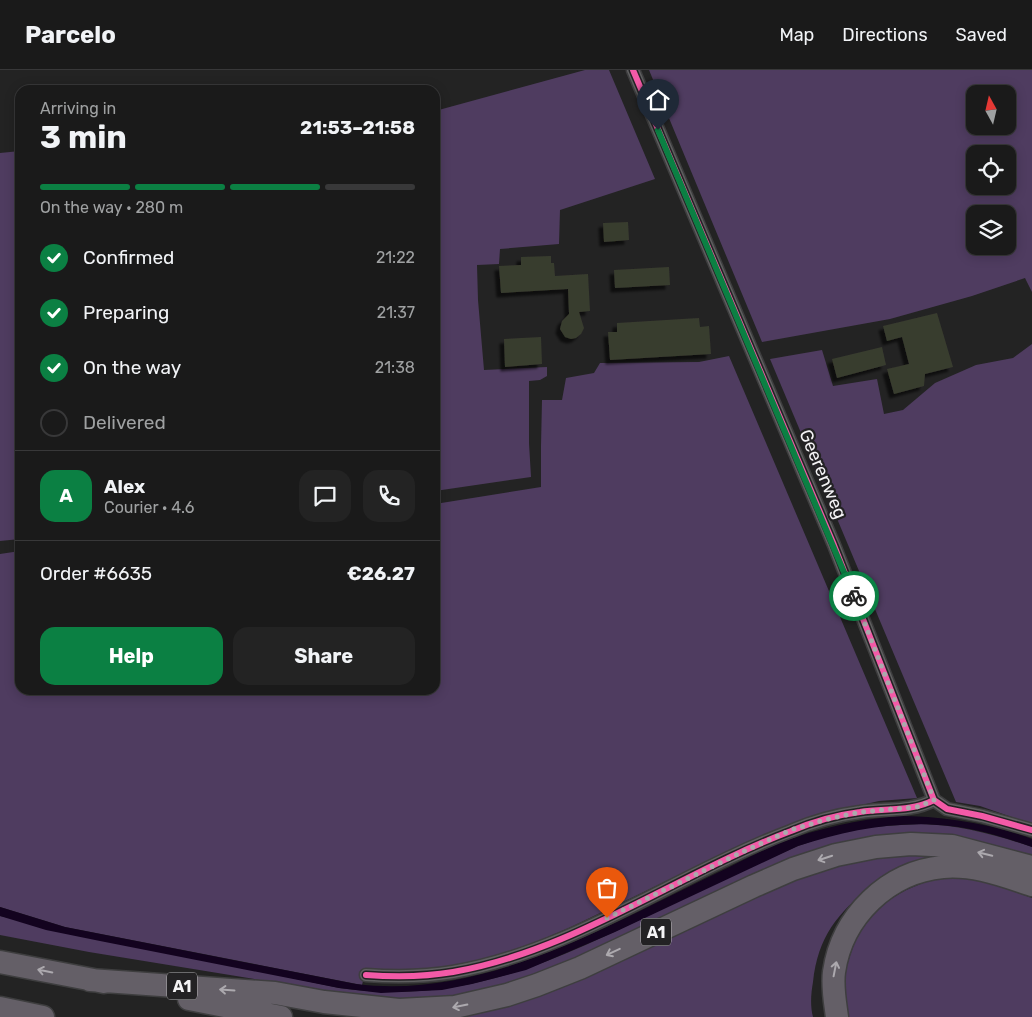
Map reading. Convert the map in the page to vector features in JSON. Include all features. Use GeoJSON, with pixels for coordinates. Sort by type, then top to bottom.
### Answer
{"type":"FeatureCollection","features":[{"type":"Feature","properties":{"kind":"highway","name":"A1"},"geometry":{"type":"LineString","coordinates":[[90,980],[276,993],[324,1002],[399,1010],[455,1007],[507,995],[580,968],[754,886],[793,869],[836,855],[876,847],[910,844],[952,846],[1032,867]]}},
{"type":"Feature","properties":{"kind":"highway"},"geometry":{"type":"LineString","coordinates":[[837,1017],[833,994],[834,972],[848,927],[868,904],[896,880],[919,871],[945,867],[983,870],[1032,885]]}},
{"type":"Feature","properties":{"kind":"highway","name":"A1"},"geometry":{"type":"LineString","coordinates":[[0,962],[281,1017]]}},
{"type":"Feature","properties":{"kind":"highway"},"geometry":{"type":"LineString","coordinates":[[0,1008],[43,1017]]}},
{"type":"Feature","properties":{"kind":"street","name":"Geerenweg"},"geometry":{"type":"LineString","coordinates":[[633,70],[834,545],[934,800]]}},
{"type":"Feature","properties":{"kind":"street"},"geometry":{"type":"LineString","coordinates":[[366,975],[396,977],[453,972],[517,956],[592,925],[791,830],[860,812],[917,807],[934,800],[947,809],[982,816],[1032,830]]}},
{"type":"Feature","properties":{"kind":"shaded area"},"geometry":{"type":"Polygon","coordinates":[[[585,70],[609,70],[655,179],[560,210],[559,244],[500,249],[499,264],[477,265],[484,370],[547,367],[547,376],[540,380],[529,381],[531,477],[440,490],[440,110],[585,70]]]}},
{"type":"Feature","properties":{"kind":"shaded area"},"geometry":{"type":"Polygon","coordinates":[[[649,70],[1032,70],[1032,292],[1025,278],[972,296],[890,319],[762,342],[649,70]]]}},
{"type":"Feature","properties":{"kind":"shaded area"},"geometry":{"type":"Polygon","coordinates":[[[15,152],[15,540],[0,541],[0,153],[15,152]]]}},
{"type":"Feature","properties":{"kind":"shaded area"},"geometry":{"type":"Polygon","coordinates":[[[1032,344],[1032,824],[980,806],[956,802],[770,359],[822,350],[833,386],[877,379],[884,414],[903,410],[935,383],[976,365],[1013,358],[1032,344]]]}},
{"type":"Feature","properties":{"kind":"shaded area"},"geometry":{"type":"Polygon","coordinates":[[[729,356],[917,798],[879,801],[840,810],[764,837],[515,951],[439,971],[365,973],[362,985],[65,927],[0,907],[0,554],[15,552],[15,695],[440,695],[440,503],[541,487],[542,400],[562,400],[566,378],[594,373],[600,363],[699,362],[729,356]]]}},
{"type":"Feature","properties":{"kind":"shaded area"},"geometry":{"type":"Polygon","coordinates":[[[897,816],[965,821],[1032,839],[1032,847],[1002,837],[960,827],[931,824],[892,825],[835,835],[798,846],[615,932],[526,970],[442,990],[381,993],[339,988],[46,930],[0,916],[0,907],[65,927],[356,984],[404,986],[451,981],[497,970],[588,936],[782,842],[839,825],[897,816]]]}},
{"type":"Feature","properties":{"kind":"shaded area"},"geometry":{"type":"Polygon","coordinates":[[[921,824],[964,829],[1032,847],[1032,858],[920,836],[606,947],[495,989],[442,998],[387,999],[353,995],[89,952],[0,935],[0,916],[339,988],[384,992],[427,991],[468,985],[508,975],[546,961],[585,945],[798,846],[859,829],[921,824]]]}},
{"type":"Feature","properties":{"kind":"shaded area"},"geometry":{"type":"Polygon","coordinates":[[[929,852],[988,867],[872,886],[860,896],[839,916],[831,927],[819,952],[812,991],[813,1017],[428,1017],[839,860],[929,852]]]}},
{"type":"Feature","properties":{"kind":"shaded area"},"geometry":{"type":"Polygon","coordinates":[[[965,878],[991,883],[1032,898],[1032,1017],[849,1017],[844,994],[846,971],[861,928],[867,919],[895,896],[917,885],[938,879],[965,878]]]}},
{"type":"Feature","properties":{"kind":"building"},"geometry":{"type":"Polygon","coordinates":[[[628,222],[629,240],[604,242],[603,223],[628,222]]]}},
{"type":"Feature","properties":{"kind":"building"},"geometry":{"type":"Polygon","coordinates":[[[551,256],[551,263],[554,263],[555,276],[588,274],[590,311],[579,312],[584,328],[576,338],[565,337],[560,329],[562,321],[569,314],[568,289],[501,293],[499,266],[521,265],[521,257],[551,256]]]}},
{"type":"Feature","properties":{"kind":"building"},"geometry":{"type":"Polygon","coordinates":[[[669,267],[670,285],[615,288],[614,270],[669,267]]]}},
{"type":"Feature","properties":{"kind":"building"},"geometry":{"type":"Polygon","coordinates":[[[937,313],[953,367],[925,374],[924,386],[894,394],[887,369],[909,364],[902,337],[887,341],[883,326],[937,313]]]}},
{"type":"Feature","properties":{"kind":"building"},"geometry":{"type":"Polygon","coordinates":[[[699,318],[700,327],[709,326],[711,354],[610,360],[608,332],[617,332],[617,323],[699,318]]]}},
{"type":"Feature","properties":{"kind":"building"},"geometry":{"type":"Polygon","coordinates":[[[541,337],[542,364],[505,367],[504,339],[541,337]]]}},
{"type":"Feature","properties":{"kind":"building"},"geometry":{"type":"Polygon","coordinates":[[[882,347],[886,365],[837,378],[832,359],[882,347]]]}},
{"type":"Feature","properties":{"kind":"cycle path"},"geometry":{"type":"LineString","coordinates":[[633,70],[834,545],[934,800],[947,809],[982,816],[1032,830]]}},
{"type":"Feature","properties":{"kind":"cycle path"},"geometry":{"type":"LineString","coordinates":[[366,975],[431,975],[498,962],[541,947],[583,929],[707,868],[799,828],[842,815],[907,808],[934,800]]}},
{"type":"Feature","properties":{"kind":"way so far"},"geometry":{"type":"LineString","coordinates":[[607,918],[791,830],[860,812],[917,807],[934,800],[854,596]]}},
{"type":"Feature","properties":{"kind":"route"},"geometry":{"type":"LineString","coordinates":[[658,130],[854,596]]}}]}
